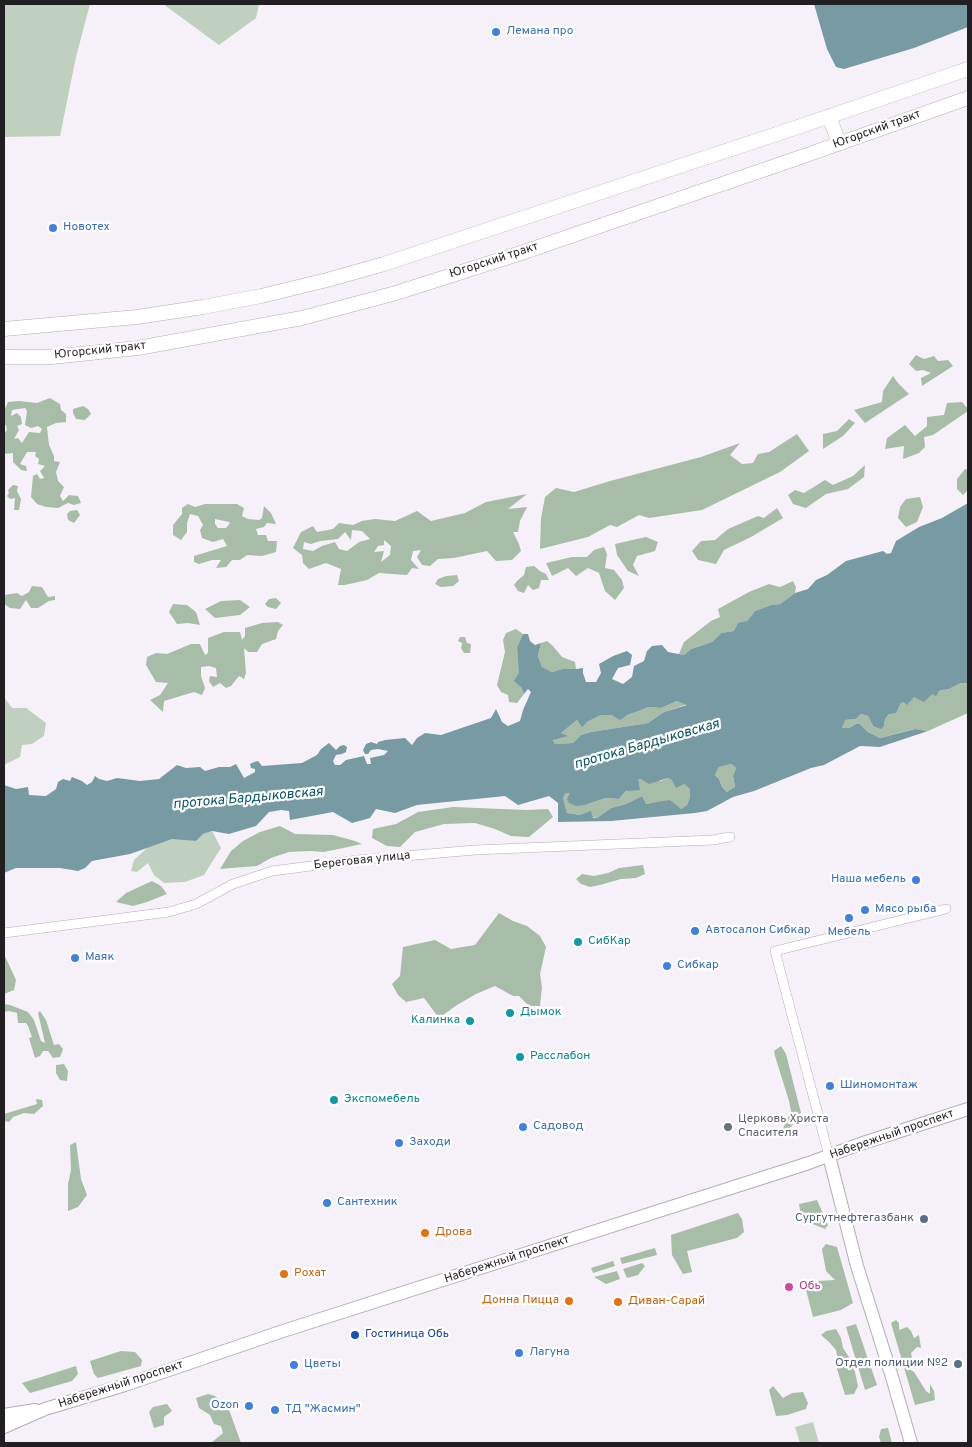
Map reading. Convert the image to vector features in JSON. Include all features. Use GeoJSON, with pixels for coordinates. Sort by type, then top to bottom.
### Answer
{"type":"FeatureCollection","features":[{"type":"Feature","properties":{"kind":"main road"},"geometry":{"type":"LineString","coordinates":[[4,329],[137,317],[203,307],[327,280],[384,264],[968,69]]}},
{"type":"Feature","properties":{"kind":"main road","name":"Югорский тракт"},"geometry":{"type":"LineString","coordinates":[[4,357],[52,357],[138,348],[302,318],[396,293],[521,253],[968,98]]}},
{"type":"Feature","properties":{"kind":"main road"},"geometry":{"type":"LineString","coordinates":[[829,116],[839,143]]}},
{"type":"Feature","properties":{"kind":"main road","name":"Набережный проспект"},"geometry":{"type":"LineString","coordinates":[[4,1427],[45,1409],[125,1385],[284,1331],[809,1163],[860,1144],[968,1110]]}},
{"type":"Feature","properties":{"kind":"main road"},"geometry":{"type":"LineString","coordinates":[[829,1156],[857,1266],[911,1443]]}},
{"type":"Feature","properties":{"kind":"main road","name":"Набережный проспект"},"geometry":{"type":"LineString","coordinates":[[4,1414],[45,1409]]}},
{"type":"Feature","properties":{"kind":"street","name":"Береговая улица"},"geometry":{"type":"LineString","coordinates":[[4,932],[169,912],[196,904],[233,884],[272,871],[358,860],[475,850],[713,840],[730,837]]}},
{"type":"Feature","properties":{"kind":"street"},"geometry":{"type":"LineString","coordinates":[[829,1156],[775,951],[946,909]]}},
{"type":"Feature","properties":{"kind":"green space"},"geometry":{"type":"Polygon","coordinates":[[[4,4],[90,4],[76,57],[60,136],[4,137],[4,4]]]}},
{"type":"Feature","properties":{"kind":"green space"},"geometry":{"type":"Polygon","coordinates":[[[163,4],[259,4],[256,18],[219,45],[163,4]]]}},
{"type":"Feature","properties":{"kind":"green space"},"geometry":{"type":"Polygon","coordinates":[[[916,355],[924,359],[934,356],[938,361],[948,360],[953,366],[922,386],[921,378],[931,373],[923,370],[916,371],[909,364],[916,355]]]}},
{"type":"Feature","properties":{"kind":"green space"},"geometry":{"type":"Polygon","coordinates":[[[893,376],[909,394],[865,423],[854,410],[882,402],[883,391],[893,376]]]}},
{"type":"Feature","properties":{"kind":"green space"},"geometry":{"type":"Polygon","coordinates":[[[50,398],[60,404],[61,410],[66,414],[66,422],[56,423],[47,427],[49,445],[54,461],[60,462],[56,472],[58,481],[64,487],[60,496],[63,501],[69,495],[78,496],[81,503],[74,505],[68,503],[58,508],[37,504],[31,497],[33,476],[37,474],[40,479],[44,478],[40,471],[45,466],[38,464],[39,459],[35,456],[36,452],[27,452],[20,464],[26,466],[27,471],[21,470],[13,462],[13,453],[4,454],[4,434],[7,430],[6,425],[4,425],[4,411],[8,402],[37,403],[50,398]],[[25,408],[12,410],[11,416],[17,413],[21,417],[22,424],[17,426],[19,430],[14,439],[18,438],[22,443],[29,432],[40,433],[42,429],[38,426],[31,428],[25,425],[27,411],[25,408]]]}},
{"type":"Feature","properties":{"kind":"green space"},"geometry":{"type":"Polygon","coordinates":[[[962,402],[968,411],[933,435],[924,437],[925,447],[919,453],[903,459],[904,446],[885,449],[887,438],[905,425],[915,436],[927,426],[927,417],[944,415],[947,403],[962,402]]]}},
{"type":"Feature","properties":{"kind":"green space"},"geometry":{"type":"Polygon","coordinates":[[[83,406],[91,414],[85,420],[76,419],[73,409],[83,406]]]}},
{"type":"Feature","properties":{"kind":"green space"},"geometry":{"type":"Polygon","coordinates":[[[849,419],[855,423],[843,436],[823,449],[823,434],[837,431],[849,419]]]}},
{"type":"Feature","properties":{"kind":"green space"},"geometry":{"type":"Polygon","coordinates":[[[797,434],[809,451],[780,472],[702,510],[649,518],[639,515],[617,527],[610,525],[588,537],[540,549],[541,518],[545,497],[556,488],[574,492],[701,457],[740,443],[730,455],[742,464],[753,463],[758,454],[769,452],[797,434]]]}},
{"type":"Feature","properties":{"kind":"green space"},"geometry":{"type":"Polygon","coordinates":[[[865,465],[864,477],[848,489],[826,494],[806,508],[793,504],[788,495],[795,490],[804,493],[825,480],[833,485],[853,476],[865,465]]]}},
{"type":"Feature","properties":{"kind":"green space"},"geometry":{"type":"Polygon","coordinates":[[[965,469],[968,470],[968,490],[963,495],[957,489],[957,479],[965,469]]]}},
{"type":"Feature","properties":{"kind":"green space"},"geometry":{"type":"Polygon","coordinates":[[[13,485],[18,486],[17,491],[21,499],[19,510],[14,510],[15,498],[10,499],[7,496],[8,490],[13,485]]]}},
{"type":"Feature","properties":{"kind":"green space"},"geometry":{"type":"Polygon","coordinates":[[[527,494],[508,509],[527,507],[520,521],[518,532],[513,532],[521,551],[512,560],[496,561],[487,551],[454,558],[438,559],[430,566],[422,565],[417,557],[421,550],[413,551],[411,560],[419,569],[412,568],[407,575],[379,573],[367,580],[338,585],[341,569],[326,563],[309,569],[303,563],[302,555],[293,548],[301,532],[313,526],[317,532],[333,529],[339,523],[353,525],[375,519],[395,521],[417,511],[431,521],[465,513],[486,502],[527,494]],[[352,530],[351,540],[345,532],[338,539],[311,544],[304,542],[303,549],[313,551],[335,542],[339,549],[347,551],[359,542],[370,539],[362,531],[352,530]],[[384,540],[384,545],[378,546],[374,552],[384,551],[381,562],[390,555],[391,546],[384,540]]]}},
{"type":"Feature","properties":{"kind":"green space"},"geometry":{"type":"Polygon","coordinates":[[[920,497],[923,507],[917,522],[906,527],[898,518],[900,507],[906,499],[920,497]]]}},
{"type":"Feature","properties":{"kind":"green space"},"geometry":{"type":"Polygon","coordinates":[[[188,504],[195,507],[205,504],[237,504],[244,508],[242,516],[248,519],[259,520],[262,518],[264,506],[271,513],[276,524],[267,523],[264,527],[256,529],[258,535],[266,535],[268,541],[277,541],[276,552],[262,556],[247,555],[240,560],[232,560],[226,567],[216,568],[221,560],[212,560],[199,564],[194,562],[194,556],[227,546],[223,539],[213,542],[202,538],[200,530],[203,525],[198,516],[190,514],[187,532],[181,540],[173,535],[173,525],[182,514],[182,508],[188,504]],[[215,519],[215,524],[218,528],[226,528],[229,522],[215,519]]]}},
{"type":"Feature","properties":{"kind":"green space"},"geometry":{"type":"Polygon","coordinates":[[[777,508],[783,518],[724,550],[716,564],[698,560],[692,551],[701,541],[715,540],[728,529],[758,516],[764,518],[777,508]]]}},
{"type":"Feature","properties":{"kind":"green space"},"geometry":{"type":"Polygon","coordinates":[[[77,510],[80,515],[74,523],[68,520],[67,514],[70,511],[77,510]]]}},
{"type":"Feature","properties":{"kind":"green space"},"geometry":{"type":"Polygon","coordinates":[[[646,537],[658,542],[655,551],[637,556],[633,565],[639,576],[628,571],[617,555],[615,544],[646,537]]]}},
{"type":"Feature","properties":{"kind":"green space"},"geometry":{"type":"Polygon","coordinates":[[[604,547],[607,554],[605,568],[614,570],[622,580],[624,588],[615,600],[605,591],[599,573],[588,568],[576,576],[568,568],[552,576],[546,563],[572,557],[587,557],[594,550],[604,547]]]}},
{"type":"Feature","properties":{"kind":"green space"},"geometry":{"type":"Polygon","coordinates":[[[534,566],[546,574],[549,580],[541,580],[539,588],[533,590],[528,585],[524,593],[518,591],[514,585],[524,575],[526,567],[534,566]]]}},
{"type":"Feature","properties":{"kind":"green space"},"geometry":{"type":"Polygon","coordinates":[[[457,575],[459,581],[453,586],[441,587],[435,584],[438,579],[457,575]]]}},
{"type":"Feature","properties":{"kind":"green space"},"geometry":{"type":"Polygon","coordinates":[[[793,581],[796,587],[795,593],[780,604],[755,611],[747,621],[734,631],[721,633],[712,642],[691,649],[684,655],[679,654],[684,642],[711,621],[720,617],[718,609],[749,592],[769,584],[780,587],[793,581]]]}},
{"type":"Feature","properties":{"kind":"green space"},"geometry":{"type":"Polygon","coordinates":[[[32,586],[42,587],[48,597],[55,596],[55,600],[49,601],[38,608],[31,608],[26,600],[20,609],[10,608],[4,604],[4,595],[17,593],[22,596],[29,592],[32,586]]]}},
{"type":"Feature","properties":{"kind":"green space"},"geometry":{"type":"Polygon","coordinates":[[[276,598],[281,603],[276,609],[265,604],[269,599],[276,598]]]}},
{"type":"Feature","properties":{"kind":"green space"},"geometry":{"type":"Polygon","coordinates":[[[240,600],[250,607],[240,615],[215,618],[205,609],[221,601],[240,600]]]}},
{"type":"Feature","properties":{"kind":"green space"},"geometry":{"type":"Polygon","coordinates":[[[173,604],[187,605],[196,612],[200,625],[177,624],[169,612],[173,604]]]}},
{"type":"Feature","properties":{"kind":"green space"},"geometry":{"type":"Polygon","coordinates":[[[278,622],[283,625],[278,631],[276,639],[262,644],[257,652],[248,652],[244,648],[246,673],[244,679],[239,676],[231,686],[226,688],[220,683],[213,687],[209,681],[210,676],[217,677],[216,668],[209,666],[201,667],[201,676],[205,688],[202,695],[194,692],[164,701],[163,712],[150,700],[160,695],[168,683],[156,682],[146,665],[147,657],[156,653],[167,654],[191,644],[200,644],[205,655],[208,653],[208,638],[224,632],[240,632],[242,640],[245,636],[245,628],[262,623],[278,622]]]}},
{"type":"Feature","properties":{"kind":"green space"},"geometry":{"type":"Polygon","coordinates":[[[516,629],[523,634],[517,647],[521,687],[524,694],[517,703],[509,702],[508,695],[501,692],[497,685],[505,652],[503,640],[506,633],[516,629]]]}},
{"type":"Feature","properties":{"kind":"green space"},"geometry":{"type":"Polygon","coordinates":[[[460,637],[465,637],[467,643],[471,644],[470,653],[464,653],[461,648],[462,643],[458,641],[460,637]]]}},
{"type":"Feature","properties":{"kind":"green space"},"geometry":{"type":"Polygon","coordinates":[[[547,641],[562,657],[575,662],[576,669],[562,669],[552,672],[542,667],[538,656],[541,643],[547,641]]]}},
{"type":"Feature","properties":{"kind":"green space"},"geometry":{"type":"Polygon","coordinates":[[[961,683],[968,683],[968,713],[928,731],[914,729],[880,738],[868,732],[860,724],[849,728],[842,728],[844,720],[856,719],[861,714],[868,716],[873,726],[884,726],[885,719],[889,714],[898,709],[901,703],[914,697],[949,689],[961,683]]]}},
{"type":"Feature","properties":{"kind":"green space"},"geometry":{"type":"Polygon","coordinates":[[[4,697],[12,708],[26,708],[46,723],[44,736],[32,744],[22,745],[20,757],[4,765],[4,697]]]}},
{"type":"Feature","properties":{"kind":"green space"},"geometry":{"type":"Polygon","coordinates":[[[677,701],[688,704],[664,712],[648,723],[591,732],[581,735],[573,743],[555,744],[553,739],[567,736],[561,733],[577,720],[587,722],[601,715],[627,715],[648,707],[661,708],[677,701]]]}},
{"type":"Feature","properties":{"kind":"green space"},"geometry":{"type":"Polygon","coordinates":[[[731,764],[736,768],[733,776],[735,788],[727,792],[715,775],[719,767],[731,764]]]}},
{"type":"Feature","properties":{"kind":"green space"},"geometry":{"type":"Polygon","coordinates":[[[641,778],[661,781],[668,778],[684,784],[690,789],[687,805],[681,809],[654,803],[645,804],[642,796],[626,804],[611,808],[597,818],[567,813],[563,798],[565,794],[570,793],[585,805],[606,798],[619,799],[641,778]]]}},
{"type":"Feature","properties":{"kind":"green space"},"geometry":{"type":"Polygon","coordinates":[[[453,807],[548,809],[553,817],[529,837],[511,836],[475,823],[444,824],[415,832],[400,847],[387,846],[372,838],[373,829],[396,824],[418,812],[453,807]]]}},
{"type":"Feature","properties":{"kind":"green space"},"geometry":{"type":"Polygon","coordinates":[[[280,826],[295,834],[333,835],[362,844],[324,852],[289,852],[271,858],[257,866],[220,869],[231,851],[243,841],[260,832],[280,826]]]}},
{"type":"Feature","properties":{"kind":"green space"},"geometry":{"type":"Polygon","coordinates":[[[212,831],[221,848],[204,875],[185,882],[164,883],[154,875],[148,863],[137,872],[131,871],[134,860],[148,847],[172,838],[196,841],[203,834],[212,831]]]}},
{"type":"Feature","properties":{"kind":"green space"},"geometry":{"type":"Polygon","coordinates":[[[643,865],[645,874],[636,878],[621,879],[590,887],[581,884],[576,879],[582,874],[594,876],[619,868],[643,865]]]}},
{"type":"Feature","properties":{"kind":"green space"},"geometry":{"type":"Polygon","coordinates":[[[152,881],[161,886],[167,894],[133,906],[116,902],[126,893],[152,881]]]}},
{"type":"Feature","properties":{"kind":"green space"},"geometry":{"type":"Polygon","coordinates":[[[499,913],[527,926],[540,936],[546,947],[540,974],[542,987],[540,1006],[529,1006],[519,996],[513,996],[495,986],[476,994],[439,1018],[424,998],[406,1002],[398,995],[392,984],[400,976],[403,947],[435,940],[451,949],[475,945],[499,913]]]}},
{"type":"Feature","properties":{"kind":"green space"},"geometry":{"type":"Polygon","coordinates":[[[4,954],[16,980],[14,990],[4,994],[4,954]]]}},
{"type":"Feature","properties":{"kind":"green space"},"geometry":{"type":"Polygon","coordinates":[[[4,1004],[28,1012],[34,1020],[41,1041],[45,1043],[38,1013],[40,1011],[46,1020],[54,1045],[59,1044],[63,1049],[60,1057],[53,1058],[48,1051],[43,1051],[40,1056],[35,1058],[29,1038],[32,1037],[28,1026],[26,1023],[18,1023],[17,1013],[4,1012],[4,1004]]]}},
{"type":"Feature","properties":{"kind":"green space"},"geometry":{"type":"Polygon","coordinates":[[[781,1046],[786,1054],[801,1113],[785,1135],[781,1133],[791,1111],[774,1051],[781,1046]]]}},
{"type":"Feature","properties":{"kind":"green space"},"geometry":{"type":"Polygon","coordinates":[[[64,1064],[68,1071],[67,1081],[60,1080],[56,1073],[56,1065],[64,1064]]]}},
{"type":"Feature","properties":{"kind":"green space"},"geometry":{"type":"Polygon","coordinates":[[[36,1099],[42,1100],[43,1106],[34,1114],[24,1113],[13,1117],[9,1122],[4,1121],[4,1114],[37,1104],[36,1099]]]}},
{"type":"Feature","properties":{"kind":"green space"},"geometry":{"type":"Polygon","coordinates":[[[76,1142],[81,1179],[87,1195],[78,1207],[68,1211],[68,1184],[71,1170],[70,1145],[76,1142]]]}},
{"type":"Feature","properties":{"kind":"green space"},"geometry":{"type":"Polygon","coordinates":[[[817,1200],[828,1225],[825,1229],[805,1221],[801,1216],[799,1204],[817,1200]]]}},
{"type":"Feature","properties":{"kind":"green space"},"geometry":{"type":"Polygon","coordinates":[[[738,1213],[742,1219],[744,1232],[737,1238],[687,1251],[692,1272],[683,1274],[672,1255],[671,1235],[738,1213]]]}},
{"type":"Feature","properties":{"kind":"green space"},"geometry":{"type":"Polygon","coordinates":[[[826,1244],[837,1247],[853,1303],[841,1310],[813,1317],[805,1286],[818,1281],[835,1280],[826,1271],[822,1249],[826,1244]]]}},
{"type":"Feature","properties":{"kind":"green space"},"geometry":{"type":"Polygon","coordinates":[[[655,1248],[657,1255],[622,1264],[620,1258],[655,1248]]]}},
{"type":"Feature","properties":{"kind":"green space"},"geometry":{"type":"Polygon","coordinates":[[[613,1261],[615,1266],[593,1273],[591,1268],[613,1261]]]}},
{"type":"Feature","properties":{"kind":"green space"},"geometry":{"type":"Polygon","coordinates":[[[642,1263],[645,1266],[638,1275],[627,1278],[623,1269],[642,1263]]]}},
{"type":"Feature","properties":{"kind":"green space"},"geometry":{"type":"Polygon","coordinates":[[[617,1271],[620,1279],[606,1284],[594,1277],[617,1271]]]}},
{"type":"Feature","properties":{"kind":"green space"},"geometry":{"type":"Polygon","coordinates":[[[896,1320],[899,1323],[899,1330],[907,1327],[914,1338],[919,1335],[921,1348],[917,1347],[911,1353],[913,1363],[909,1369],[914,1372],[930,1394],[930,1384],[934,1391],[935,1400],[915,1405],[891,1323],[896,1320]]]}},
{"type":"Feature","properties":{"kind":"green space"},"geometry":{"type":"Polygon","coordinates":[[[856,1324],[877,1385],[865,1390],[846,1327],[856,1324]]]}},
{"type":"Feature","properties":{"kind":"green space"},"geometry":{"type":"Polygon","coordinates":[[[836,1329],[855,1372],[858,1386],[854,1394],[845,1395],[837,1369],[836,1350],[821,1335],[826,1331],[836,1329]]]}},
{"type":"Feature","properties":{"kind":"green space"},"geometry":{"type":"Polygon","coordinates":[[[121,1351],[135,1352],[142,1360],[141,1366],[98,1378],[94,1374],[90,1361],[121,1351]]]}},
{"type":"Feature","properties":{"kind":"green space"},"geometry":{"type":"Polygon","coordinates":[[[76,1366],[78,1374],[72,1381],[30,1393],[22,1383],[76,1366]]]}},
{"type":"Feature","properties":{"kind":"green space"},"geometry":{"type":"Polygon","coordinates":[[[773,1386],[783,1398],[792,1393],[803,1392],[808,1403],[806,1409],[787,1415],[776,1416],[769,1390],[773,1386]]]}},
{"type":"Feature","properties":{"kind":"green space"},"geometry":{"type":"Polygon","coordinates":[[[208,1394],[215,1396],[228,1407],[241,1443],[211,1443],[223,1433],[221,1426],[214,1424],[210,1415],[199,1408],[196,1398],[208,1394]]]}},
{"type":"Feature","properties":{"kind":"green space"},"geometry":{"type":"Polygon","coordinates":[[[167,1404],[172,1411],[164,1417],[164,1425],[154,1428],[149,1412],[153,1407],[167,1404]]]}},
{"type":"Feature","properties":{"kind":"green space"},"geometry":{"type":"Polygon","coordinates":[[[813,1422],[819,1443],[800,1443],[795,1427],[813,1422]]]}},
{"type":"Feature","properties":{"kind":"green space"},"geometry":{"type":"Polygon","coordinates":[[[888,1428],[892,1443],[881,1443],[879,1437],[881,1429],[888,1428]]]}},
{"type":"Feature","properties":{"kind":"water"},"geometry":{"type":"Polygon","coordinates":[[[814,4],[968,4],[968,27],[914,48],[844,69],[836,67],[827,49],[814,4]]]}},
{"type":"Feature","properties":{"kind":"water","name":"протока Бардыковская"},"geometry":{"type":"Polygon","coordinates":[[[968,503],[968,683],[961,683],[949,689],[939,691],[936,696],[932,694],[924,702],[914,697],[907,705],[904,702],[901,703],[896,713],[889,714],[885,719],[884,726],[881,729],[873,726],[868,716],[861,714],[856,719],[845,720],[842,728],[849,728],[860,724],[868,732],[880,738],[915,729],[928,731],[880,747],[860,746],[824,765],[733,797],[707,811],[695,813],[611,821],[558,822],[558,803],[549,796],[518,805],[505,796],[417,805],[395,813],[376,809],[370,818],[352,823],[333,812],[290,820],[289,811],[281,810],[269,812],[256,826],[229,834],[212,831],[203,834],[196,841],[172,839],[130,854],[92,861],[85,868],[78,871],[60,868],[16,868],[4,873],[4,785],[16,789],[28,787],[29,795],[46,796],[56,789],[58,782],[63,779],[70,781],[72,777],[87,785],[92,782],[95,776],[107,781],[117,778],[140,781],[159,779],[177,765],[186,768],[200,767],[205,771],[219,767],[230,767],[236,764],[244,778],[255,772],[255,769],[251,768],[250,764],[254,762],[258,761],[262,766],[302,763],[317,755],[329,743],[336,750],[340,746],[344,745],[347,747],[346,752],[336,755],[333,761],[335,765],[340,765],[346,760],[364,756],[367,764],[371,764],[370,758],[384,755],[388,751],[378,749],[371,750],[368,754],[365,754],[363,750],[366,744],[371,742],[377,744],[385,740],[405,738],[412,745],[417,738],[425,733],[441,735],[491,718],[496,709],[502,722],[508,726],[520,721],[531,692],[528,689],[524,694],[521,687],[514,681],[519,673],[517,647],[523,634],[528,634],[530,641],[535,645],[541,643],[538,656],[542,667],[552,672],[562,669],[583,668],[586,682],[596,682],[601,673],[599,664],[627,651],[632,655],[630,665],[618,668],[612,679],[623,684],[632,677],[634,666],[644,661],[647,651],[652,646],[662,645],[668,652],[684,655],[691,649],[712,642],[721,633],[734,631],[738,623],[747,621],[755,611],[780,604],[795,593],[808,589],[816,580],[827,575],[846,561],[883,551],[887,554],[891,553],[896,541],[919,527],[942,518],[968,503]],[[677,701],[661,708],[648,707],[627,715],[620,720],[612,715],[601,715],[587,722],[582,727],[577,720],[561,733],[568,736],[553,740],[555,744],[573,743],[581,735],[591,732],[648,723],[664,712],[687,705],[677,701]],[[731,764],[719,767],[715,775],[727,792],[735,787],[733,776],[736,768],[731,764]],[[668,778],[649,784],[638,779],[640,790],[626,791],[619,799],[606,798],[585,805],[576,806],[569,803],[567,799],[570,793],[565,794],[563,798],[567,813],[580,815],[591,811],[593,818],[597,818],[611,808],[626,804],[642,796],[646,804],[670,800],[681,809],[687,805],[690,789],[684,784],[676,788],[672,780],[668,778]]]}},
{"type":"Feature","properties":{"kind":"place","name":"Лемана про"},"geometry":{"type":"Point","coordinates":[496,32]}},
{"type":"Feature","properties":{"kind":"place","name":"Новотех"},"geometry":{"type":"Point","coordinates":[53,228]}},
{"type":"Feature","properties":{"kind":"place","name":"Наша мебель"},"geometry":{"type":"Point","coordinates":[916,880]}},
{"type":"Feature","properties":{"kind":"place","name":"Мясо рыба"},"geometry":{"type":"Point","coordinates":[865,910]}},
{"type":"Feature","properties":{"kind":"place","name":"Мебель"},"geometry":{"type":"Point","coordinates":[849,918]}},
{"type":"Feature","properties":{"kind":"place","name":"Автосалон Сибкар"},"geometry":{"type":"Point","coordinates":[695,931]}},
{"type":"Feature","properties":{"kind":"place","name":"СибКар"},"geometry":{"type":"Point","coordinates":[578,942]}},
{"type":"Feature","properties":{"kind":"place","name":"Маяк"},"geometry":{"type":"Point","coordinates":[75,958]}},
{"type":"Feature","properties":{"kind":"place","name":"Сибкар"},"geometry":{"type":"Point","coordinates":[667,966]}},
{"type":"Feature","properties":{"kind":"place","name":"Дымок"},"geometry":{"type":"Point","coordinates":[510,1013]}},
{"type":"Feature","properties":{"kind":"place","name":"Калинка"},"geometry":{"type":"Point","coordinates":[470,1021]}},
{"type":"Feature","properties":{"kind":"place","name":"Расслабон"},"geometry":{"type":"Point","coordinates":[520,1057]}},
{"type":"Feature","properties":{"kind":"place","name":"Шиномонтаж"},"geometry":{"type":"Point","coordinates":[830,1086]}},
{"type":"Feature","properties":{"kind":"place","name":"Экспомебель"},"geometry":{"type":"Point","coordinates":[334,1100]}},
{"type":"Feature","properties":{"kind":"place","name":"Садовод"},"geometry":{"type":"Point","coordinates":[523,1127]}},
{"type":"Feature","properties":{"kind":"place","name":"Церковь Христа Спасителя"},"geometry":{"type":"Point","coordinates":[728,1127]}},
{"type":"Feature","properties":{"kind":"place","name":"Заходи"},"geometry":{"type":"Point","coordinates":[399,1143]}},
{"type":"Feature","properties":{"kind":"place","name":"Сантехник"},"geometry":{"type":"Point","coordinates":[327,1203]}},
{"type":"Feature","properties":{"kind":"place","name":"Сургутнефтегазбанк"},"geometry":{"type":"Point","coordinates":[924,1219]}},
{"type":"Feature","properties":{"kind":"place","name":"Дрова"},"geometry":{"type":"Point","coordinates":[425,1233]}},
{"type":"Feature","properties":{"kind":"place","name":"Рохат"},"geometry":{"type":"Point","coordinates":[284,1274]}},
{"type":"Feature","properties":{"kind":"place","name":"Обь"},"geometry":{"type":"Point","coordinates":[789,1287]}},
{"type":"Feature","properties":{"kind":"place","name":"Донна Пицца"},"geometry":{"type":"Point","coordinates":[569,1301]}},
{"type":"Feature","properties":{"kind":"place","name":"Диван-Сарай"},"geometry":{"type":"Point","coordinates":[618,1302]}},
{"type":"Feature","properties":{"kind":"place","name":"Гостиница Обь"},"geometry":{"type":"Point","coordinates":[355,1335]}},
{"type":"Feature","properties":{"kind":"place","name":"Лагуна"},"geometry":{"type":"Point","coordinates":[519,1353]}},
{"type":"Feature","properties":{"kind":"place","name":"Отдел полиции №2"},"geometry":{"type":"Point","coordinates":[958,1364]}},
{"type":"Feature","properties":{"kind":"place","name":"Цветы"},"geometry":{"type":"Point","coordinates":[294,1365]}},
{"type":"Feature","properties":{"kind":"place","name":"Ozon"},"geometry":{"type":"Point","coordinates":[249,1406]}},
{"type":"Feature","properties":{"kind":"place","name":"ТД \"Жасмин\""},"geometry":{"type":"Point","coordinates":[275,1410]}}]}
